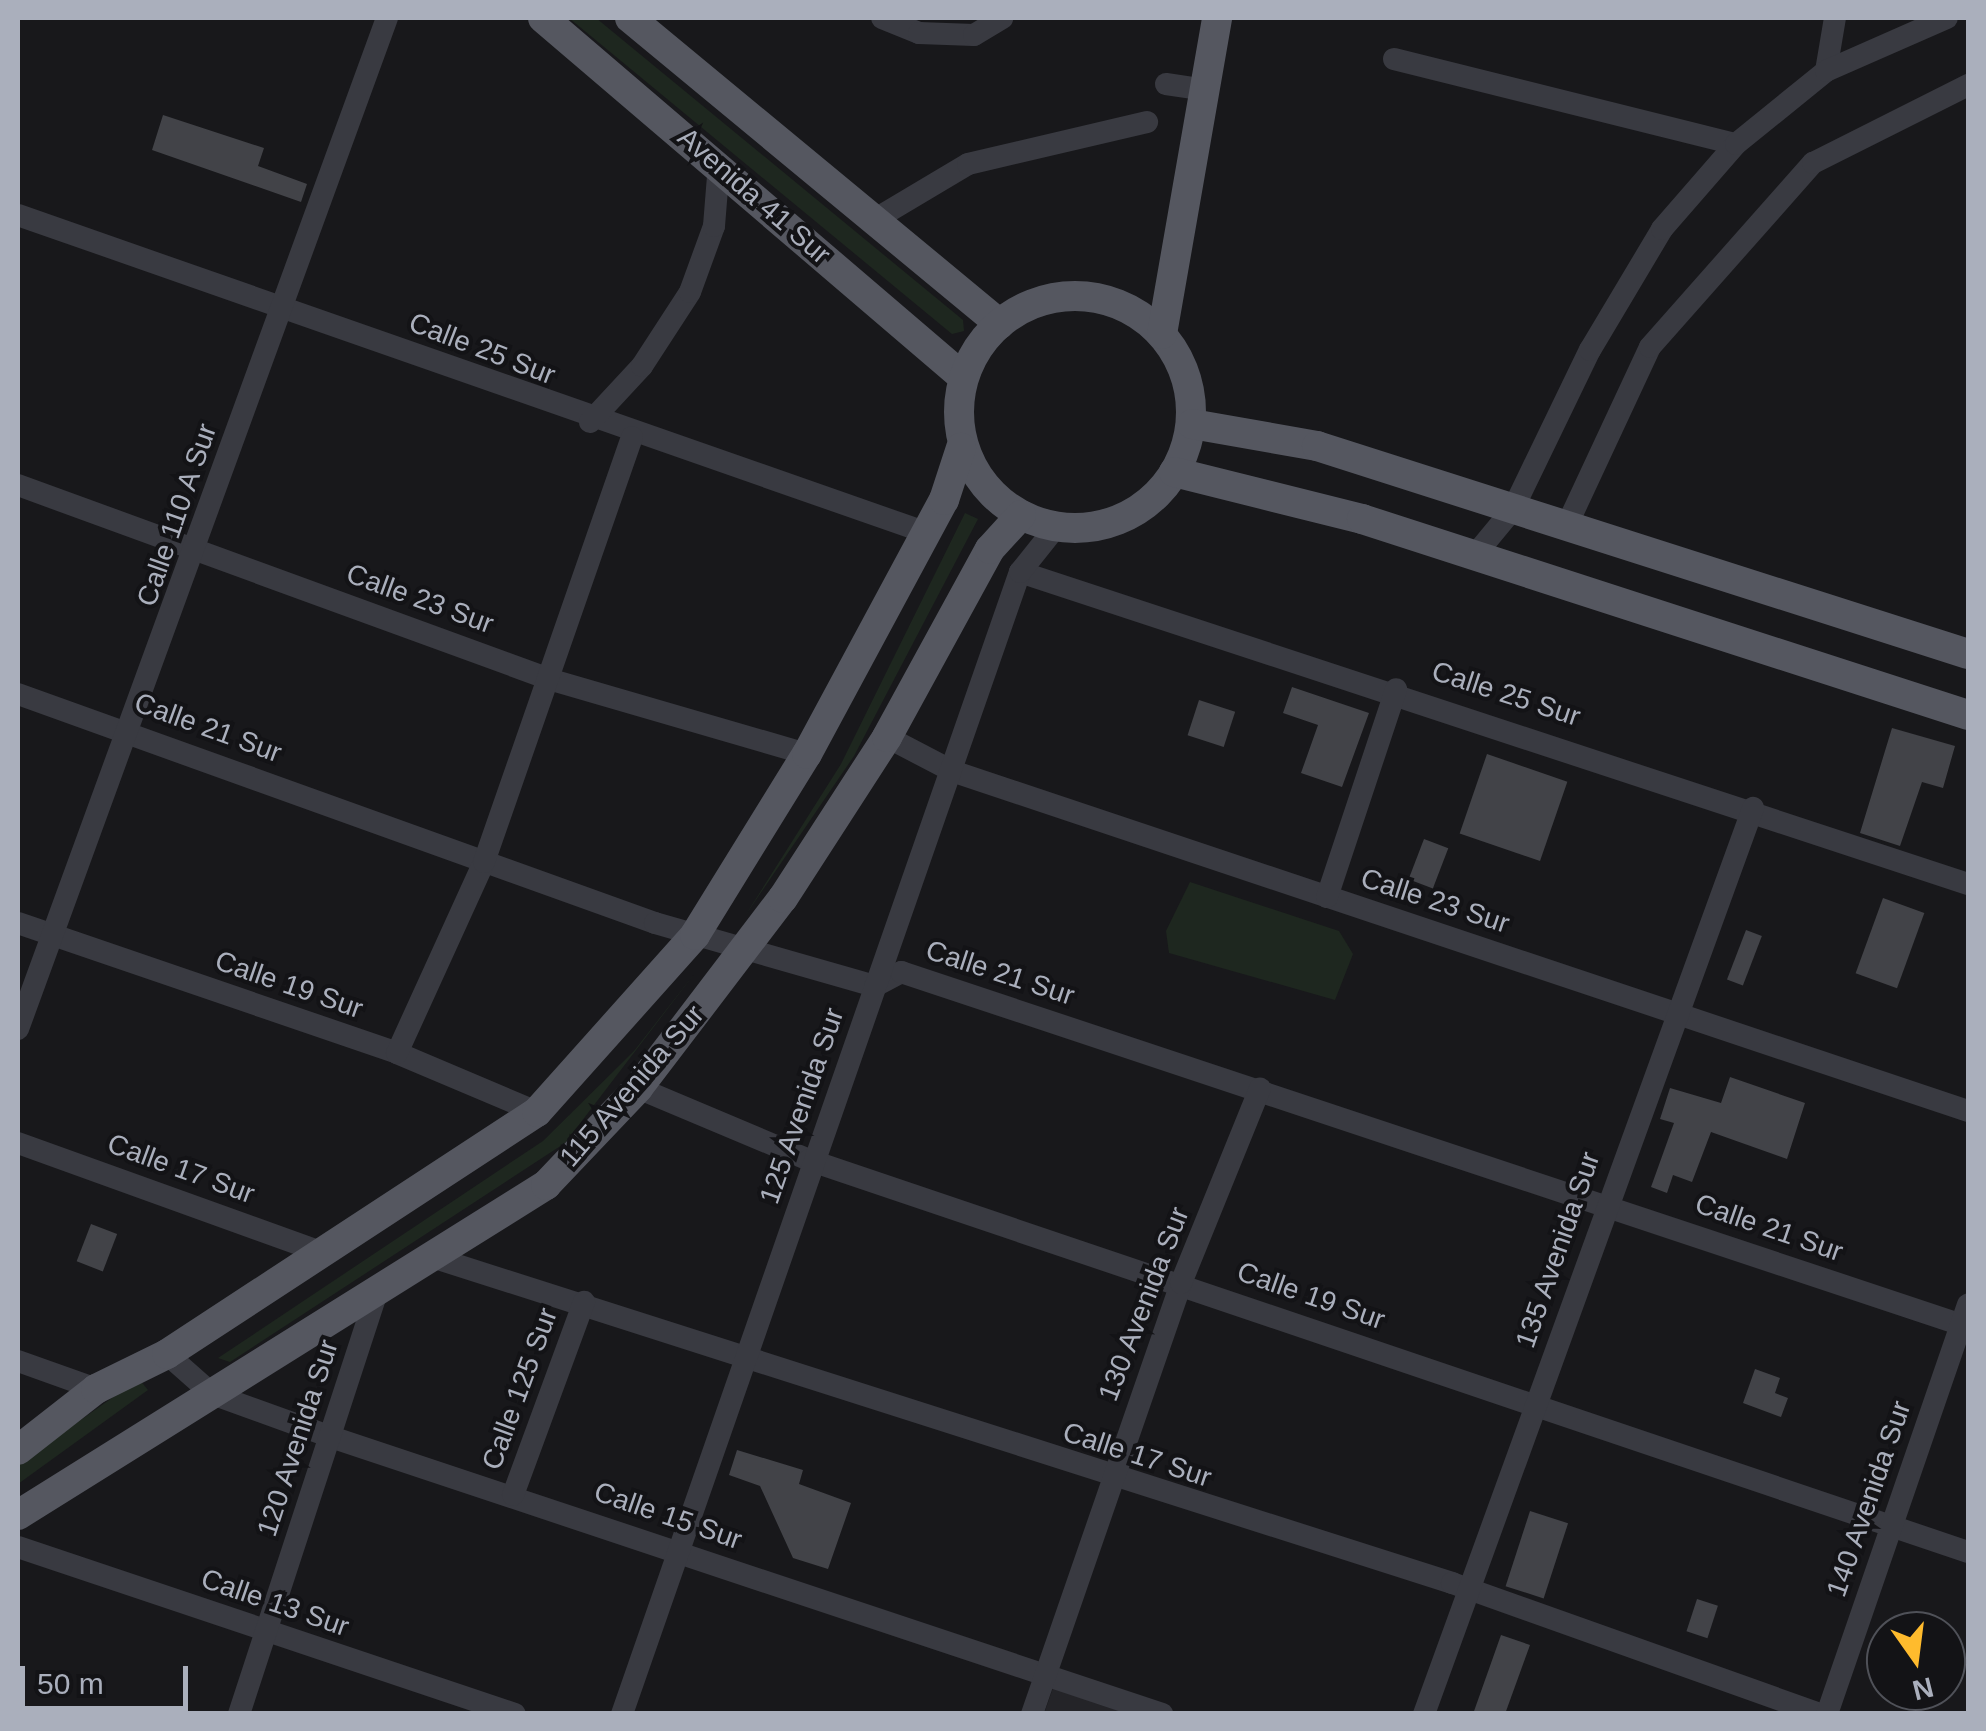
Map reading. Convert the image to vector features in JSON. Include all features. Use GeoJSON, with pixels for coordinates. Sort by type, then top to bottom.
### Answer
{"type":"FeatureCollection","features":[{"type":"Feature","properties":{"kind":"main road","name":"Avenida 41 Sur"},"geometry":{"type":"LineString","coordinates":[[543,18],[719,164],[963,376]]}},
{"type":"Feature","properties":{"kind":"main road","name":"Avenida 41 Sur"},"geometry":{"type":"LineString","coordinates":[[630,18],[1000,324]]}},
{"type":"Feature","properties":{"kind":"main road"},"geometry":{"type":"LineString","coordinates":[[1162,334],[1217,18]]}},
{"type":"Feature","properties":{"kind":"main road"},"geometry":{"type":"LineString","coordinates":[[1091,296],[1130,309],[1162,334],[1182,364],[1192,424],[1174,472],[1135,512],[1056,527],[1021,515],[977,476],[961,448],[963,376],[1000,324],[1048,298],[1091,296]]}},
{"type":"Feature","properties":{"kind":"main road"},"geometry":{"type":"LineString","coordinates":[[1192,424],[1316,446],[1968,654]]}},
{"type":"Feature","properties":{"kind":"main road","name":"115 Avenida Sur"},"geometry":{"type":"LineString","coordinates":[[18,1450],[96,1389],[167,1354],[537,1112],[695,935],[807,754],[927,533],[961,448]]}},
{"type":"Feature","properties":{"kind":"main road"},"geometry":{"type":"LineString","coordinates":[[1174,472],[1475,555],[1968,715]]}},
{"type":"Feature","properties":{"kind":"main road","name":"115 Avenida Sur"},"geometry":{"type":"LineString","coordinates":[[18,1515],[376,1295],[546,1185],[638,1088],[749,944],[887,738],[990,549],[1021,515]]}},
{"type":"Feature","properties":{"kind":"street","name":"Calle 110 A Sur"},"geometry":{"type":"LineString","coordinates":[[18,1030],[58,938],[387,18]]}},
{"type":"Feature","properties":{"kind":"street"},"geometry":{"type":"LineString","coordinates":[[882,18],[919,34],[974,35],[1002,18]]}},
{"type":"Feature","properties":{"kind":"street"},"geometry":{"type":"LineString","coordinates":[[1826,70],[1835,18]]}},
{"type":"Feature","properties":{"kind":"street"},"geometry":{"type":"LineString","coordinates":[[1475,555],[1514,509],[1590,350],[1662,230],[1736,144],[1826,70],[1947,18]]}},
{"type":"Feature","properties":{"kind":"street"},"geometry":{"type":"LineString","coordinates":[[1394,59],[1736,144]]}},
{"type":"Feature","properties":{"kind":"street"},"geometry":{"type":"LineString","coordinates":[[1166,84],[1206,90]]}},
{"type":"Feature","properties":{"kind":"street"},"geometry":{"type":"LineString","coordinates":[[1567,526],[1650,347],[1813,163],[1968,85]]}},
{"type":"Feature","properties":{"kind":"street"},"geometry":{"type":"LineString","coordinates":[[874,220],[968,164],[1147,122]]}},
{"type":"Feature","properties":{"kind":"street"},"geometry":{"type":"LineString","coordinates":[[590,422],[642,366],[690,292],[714,226],[719,164]]}},
{"type":"Feature","properties":{"kind":"street","name":"Calle 25 Sur"},"geometry":{"type":"LineString","coordinates":[[18,214],[283,306],[590,422],[927,533]]}},
{"type":"Feature","properties":{"kind":"street"},"geometry":{"type":"LineString","coordinates":[[397,1054],[484,862],[552,680],[632,436]]}},
{"type":"Feature","properties":{"kind":"street","name":"Calle 23 Sur"},"geometry":{"type":"LineString","coordinates":[[18,485],[552,680],[807,754]]}},
{"type":"Feature","properties":{"kind":"street","name":"125 Avenida Sur"},"geometry":{"type":"LineString","coordinates":[[622,1714],[1020,572],[1056,527]]}},
{"type":"Feature","properties":{"kind":"street","name":"Calle 25 Sur"},"geometry":{"type":"LineString","coordinates":[[1020,572],[1396,689],[1968,884]]}},
{"type":"Feature","properties":{"kind":"street"},"geometry":{"type":"LineString","coordinates":[[1327,897],[1396,689]]}},
{"type":"Feature","properties":{"kind":"street","name":"Calle 21 Sur"},"geometry":{"type":"LineString","coordinates":[[18,694],[695,935],[749,944],[875,986],[901,972],[1605,1205],[1966,1319]]}},
{"type":"Feature","properties":{"kind":"street","name":"Calle 23 Sur"},"geometry":{"type":"LineString","coordinates":[[887,738],[952,771],[1968,1112]]}},
{"type":"Feature","properties":{"kind":"street","name":"135 Avenida Sur"},"geometry":{"type":"LineString","coordinates":[[1424,1714],[1674,1013],[1753,808]]}},
{"type":"Feature","properties":{"kind":"street","name":"Calle 19 Sur"},"geometry":{"type":"LineString","coordinates":[[18,923],[397,1054],[537,1112]]}},
{"type":"Feature","properties":{"kind":"street","name":"Calle 19 Sur"},"geometry":{"type":"LineString","coordinates":[[638,1088],[815,1162],[1537,1403],[1968,1552]]}},
{"type":"Feature","properties":{"kind":"street","name":"130 Avenida Sur"},"geometry":{"type":"LineString","coordinates":[[1032,1714],[1181,1284],[1260,1088]]}},
{"type":"Feature","properties":{"kind":"street","name":"Calle 17 Sur"},"geometry":{"type":"LineString","coordinates":[[18,1142],[324,1253]]}},
{"type":"Feature","properties":{"kind":"street","name":"Calle 17 Sur"},"geometry":{"type":"LineString","coordinates":[[435,1258],[584,1302],[745,1358],[1469,1592],[1823,1714]]}},
{"type":"Feature","properties":{"kind":"street","name":"120 Avenida Sur"},"geometry":{"type":"LineString","coordinates":[[239,1714],[334,1438],[376,1295]]}},
{"type":"Feature","properties":{"kind":"street","name":"Calle 125 Sur"},"geometry":{"type":"LineString","coordinates":[[513,1495],[584,1302]]}},
{"type":"Feature","properties":{"kind":"street","name":"140 Avenida Sur"},"geometry":{"type":"LineString","coordinates":[[1823,1714],[1966,1319]]}},
{"type":"Feature","properties":{"kind":"street","name":"Calle 15 Sur"},"geometry":{"type":"LineString","coordinates":[[167,1354],[212,1394],[1162,1714]]}},
{"type":"Feature","properties":{"kind":"street"},"geometry":{"type":"LineString","coordinates":[[18,1361],[96,1389]]}},
{"type":"Feature","properties":{"kind":"street","name":"Calle 13 Sur"},"geometry":{"type":"LineString","coordinates":[[18,1547],[515,1714]]}},
{"type":"Feature","properties":{"kind":"shaded area"},"geometry":{"type":"Polygon","coordinates":[[[569,18],[596,18],[963,320],[964,331],[952,334],[569,18]]]}},
{"type":"Feature","properties":{"kind":"shaded area"},"geometry":{"type":"Polygon","coordinates":[[[965,513],[978,519],[854,756],[745,916],[841,764],[965,513]]]}},
{"type":"Feature","properties":{"kind":"shaded area"},"geometry":{"type":"Polygon","coordinates":[[[1190,882],[1339,931],[1353,954],[1335,1000],[1169,953],[1166,931],[1190,882]]]}},
{"type":"Feature","properties":{"kind":"shaded area"},"geometry":{"type":"Polygon","coordinates":[[[698,969],[565,1143],[230,1362],[218,1358],[543,1141],[634,1051],[698,969]]]}},
{"type":"Feature","properties":{"kind":"shaded area"},"geometry":{"type":"Polygon","coordinates":[[[139,1379],[148,1390],[18,1484],[18,1464],[139,1379]]]}},
{"type":"Feature","properties":{"kind":"shaded area"},"geometry":{"type":"Polygon","coordinates":[[[1054,1685],[1135,1714],[1044,1714],[1054,1685]]]}},
{"type":"Feature","properties":{"kind":"building"},"geometry":{"type":"Polygon","coordinates":[[[163,115],[264,148],[258,166],[307,184],[301,202],[152,150],[163,115]]]}},
{"type":"Feature","properties":{"kind":"building"},"geometry":{"type":"Polygon","coordinates":[[[1292,687],[1369,713],[1342,787],[1301,773],[1318,725],[1283,713],[1292,687]]]}},
{"type":"Feature","properties":{"kind":"building"},"geometry":{"type":"Polygon","coordinates":[[[1199,700],[1235,712],[1224,747],[1188,735],[1199,700]]]}},
{"type":"Feature","properties":{"kind":"building"},"geometry":{"type":"Polygon","coordinates":[[[1892,728],[1955,746],[1943,788],[1922,782],[1900,846],[1860,833],[1892,728]]]}},
{"type":"Feature","properties":{"kind":"building"},"geometry":{"type":"Polygon","coordinates":[[[1487,754],[1567,782],[1540,861],[1460,833],[1487,754]]]}},
{"type":"Feature","properties":{"kind":"building"},"geometry":{"type":"Polygon","coordinates":[[[1424,839],[1448,848],[1433,888],[1409,879],[1424,839]]]}},
{"type":"Feature","properties":{"kind":"building"},"geometry":{"type":"Polygon","coordinates":[[[1883,898],[1924,913],[1897,988],[1856,973],[1883,898]]]}},
{"type":"Feature","properties":{"kind":"building"},"geometry":{"type":"Polygon","coordinates":[[[1746,930],[1762,936],[1743,986],[1727,979],[1746,930]]]}},
{"type":"Feature","properties":{"kind":"building"},"geometry":{"type":"Polygon","coordinates":[[[1730,1077],[1805,1103],[1787,1159],[1711,1132],[1692,1182],[1673,1175],[1667,1193],[1651,1187],[1674,1123],[1660,1119],[1670,1088],[1721,1103],[1730,1077]]]}},
{"type":"Feature","properties":{"kind":"building"},"geometry":{"type":"Polygon","coordinates":[[[91,1224],[117,1234],[103,1271],[77,1261],[91,1224]]]}},
{"type":"Feature","properties":{"kind":"building"},"geometry":{"type":"Polygon","coordinates":[[[1755,1369],[1780,1378],[1775,1393],[1788,1398],[1781,1417],[1743,1403],[1755,1369]]]}},
{"type":"Feature","properties":{"kind":"building"},"geometry":{"type":"Polygon","coordinates":[[[737,1450],[803,1470],[799,1484],[851,1503],[828,1569],[793,1558],[760,1486],[729,1475],[737,1450]]]}},
{"type":"Feature","properties":{"kind":"building"},"geometry":{"type":"Polygon","coordinates":[[[1530,1511],[1568,1523],[1544,1598],[1506,1586],[1530,1511]]]}},
{"type":"Feature","properties":{"kind":"building"},"geometry":{"type":"Polygon","coordinates":[[[1697,1599],[1718,1606],[1707,1638],[1686,1631],[1697,1599]]]}},
{"type":"Feature","properties":{"kind":"building"},"geometry":{"type":"Polygon","coordinates":[[[1501,1635],[1530,1645],[1505,1714],[1473,1714],[1501,1635]]]}}]}
